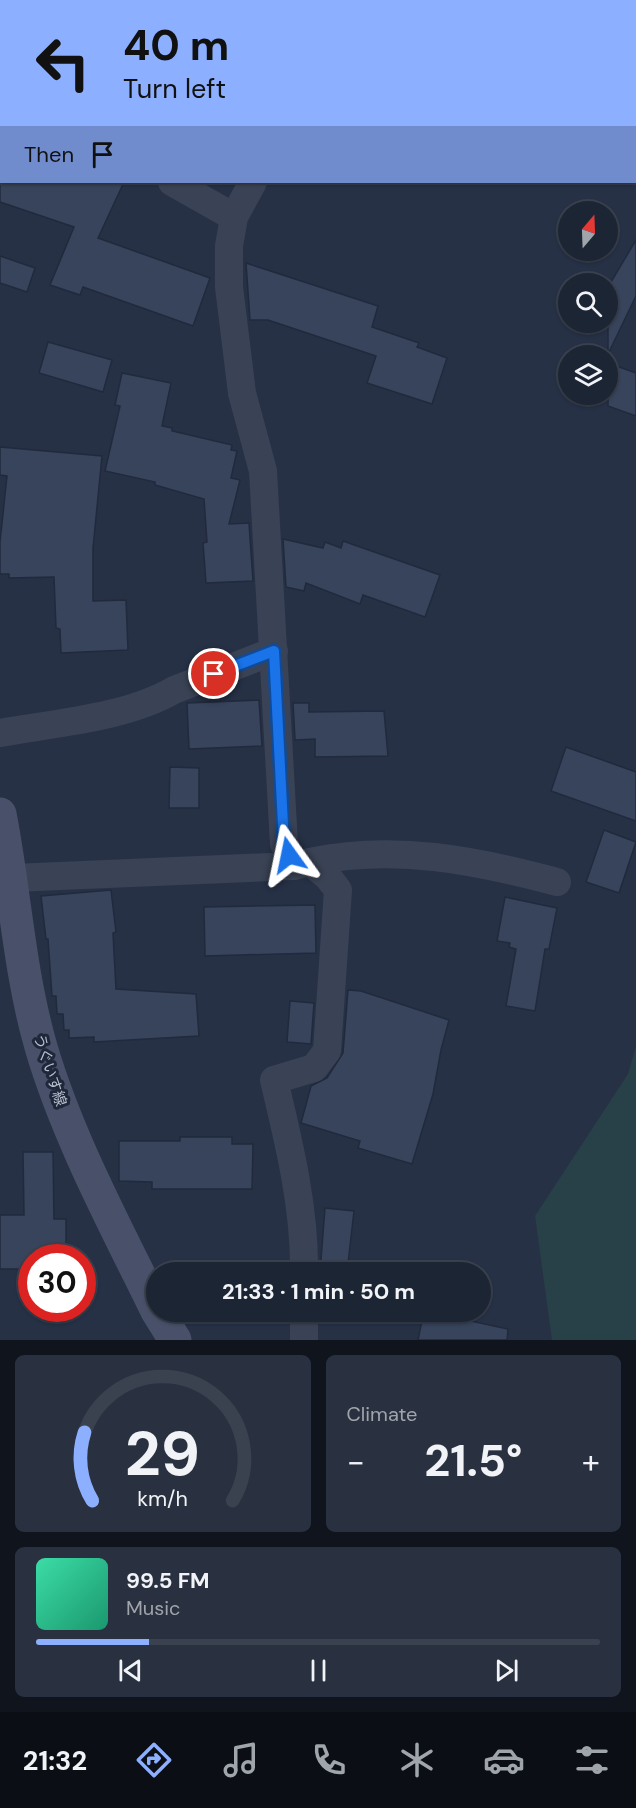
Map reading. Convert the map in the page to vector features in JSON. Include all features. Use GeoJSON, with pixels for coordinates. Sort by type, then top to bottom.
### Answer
{"type":"FeatureCollection","features":[{"type":"Feature","properties":{"kind":"street"},"geometry":{"type":"LineString","coordinates":[[174,183],[234,217]]}},
{"type":"Feature","properties":{"kind":"street"},"geometry":{"type":"LineString","coordinates":[[252,183],[234,217],[229,246],[230,287],[242,393],[263,471],[284,844],[302,864],[328,877],[338,890],[327,1051],[314,1068],[274,1080],[291,1151],[304,1262]]}},
{"type":"Feature","properties":{"kind":"street"},"geometry":{"type":"LineString","coordinates":[[0,733],[89,717],[159,698],[274,651]]}},
{"type":"Feature","properties":{"kind":"street","name":"うぐいす線"},"geometry":{"type":"LineString","coordinates":[[0,814],[13,878],[23,962],[40,1046],[64,1111],[146,1288]]}},
{"type":"Feature","properties":{"kind":"street"},"geometry":{"type":"LineString","coordinates":[[13,878],[302,864],[347,854],[404,853],[507,869],[557,882]]}},
{"type":"Feature","properties":{"kind":"street","name":"うぐいす線"},"geometry":{"type":"LineString","coordinates":[[164,1322],[175,1340]]}},
{"type":"Feature","properties":{"kind":"street"},"geometry":{"type":"LineString","coordinates":[[304,1322],[304,1340]]}},
{"type":"Feature","properties":{"kind":"shaded area"},"geometry":{"type":"Polygon","coordinates":[[[636,1046],[636,1340],[552,1340],[535,1216],[628,1074],[636,1046]]]}},
{"type":"Feature","properties":{"kind":"building"},"geometry":{"type":"Polygon","coordinates":[[[0,183],[124,183],[98,238],[210,278],[193,326],[83,287],[80,295],[50,285],[74,227],[0,202],[0,183]]]}},
{"type":"Feature","properties":{"kind":"building"},"geometry":{"type":"Polygon","coordinates":[[[636,240],[636,296],[612,345],[608,345],[608,333],[618,333],[616,273],[636,240]]]}},
{"type":"Feature","properties":{"kind":"building"},"geometry":{"type":"Polygon","coordinates":[[[0,256],[35,268],[27,292],[0,283],[0,256]]]}},
{"type":"Feature","properties":{"kind":"building"},"geometry":{"type":"Polygon","coordinates":[[[246,263],[378,306],[372,327],[419,343],[417,347],[447,358],[432,404],[367,383],[376,356],[268,320],[250,320],[246,263]]]}},
{"type":"Feature","properties":{"kind":"building"},"geometry":{"type":"Polygon","coordinates":[[[48,342],[112,360],[103,392],[39,373],[48,342]]]}},
{"type":"Feature","properties":{"kind":"building"},"geometry":{"type":"Polygon","coordinates":[[[618,367],[636,373],[636,416],[608,406],[618,405],[618,367]]]}},
{"type":"Feature","properties":{"kind":"building"},"geometry":{"type":"Polygon","coordinates":[[[122,373],[171,383],[162,426],[172,428],[172,431],[232,445],[231,450],[237,451],[231,478],[240,480],[229,524],[249,523],[253,581],[206,583],[203,543],[207,542],[204,499],[155,485],[155,482],[105,471],[120,406],[115,405],[122,373]]]}},
{"type":"Feature","properties":{"kind":"building"},"geometry":{"type":"Polygon","coordinates":[[[0,447],[102,456],[93,548],[93,601],[126,600],[128,650],[61,653],[60,629],[56,628],[54,577],[9,578],[9,574],[0,574],[0,542],[7,476],[0,475],[0,447]]]}},
{"type":"Feature","properties":{"kind":"building"},"geometry":{"type":"Polygon","coordinates":[[[283,539],[323,548],[325,542],[341,548],[343,541],[440,575],[425,617],[363,595],[360,604],[306,583],[304,591],[286,587],[283,539]]]}},
{"type":"Feature","properties":{"kind":"building"},"geometry":{"type":"Polygon","coordinates":[[[259,700],[262,746],[189,749],[187,703],[259,700]]]}},
{"type":"Feature","properties":{"kind":"building"},"geometry":{"type":"Polygon","coordinates":[[[293,703],[309,703],[309,712],[384,711],[388,756],[315,757],[315,739],[295,740],[293,703]]]}},
{"type":"Feature","properties":{"kind":"building"},"geometry":{"type":"Polygon","coordinates":[[[566,747],[636,772],[636,821],[551,791],[566,747]]]}},
{"type":"Feature","properties":{"kind":"building"},"geometry":{"type":"Polygon","coordinates":[[[170,767],[199,768],[199,808],[169,808],[170,767]]]}},
{"type":"Feature","properties":{"kind":"building"},"geometry":{"type":"Polygon","coordinates":[[[604,830],[636,842],[619,893],[586,882],[604,830]]]}},
{"type":"Feature","properties":{"kind":"building"},"geometry":{"type":"Polygon","coordinates":[[[111,890],[116,932],[113,933],[116,989],[196,994],[199,1036],[94,1042],[94,1037],[69,1038],[69,1030],[64,1030],[63,1014],[57,1014],[56,996],[52,996],[48,939],[46,939],[41,896],[111,890]]]}},
{"type":"Feature","properties":{"kind":"building"},"geometry":{"type":"Polygon","coordinates":[[[505,897],[557,908],[549,949],[545,949],[535,1011],[506,1006],[516,949],[509,947],[510,943],[497,941],[505,897]]]}},
{"type":"Feature","properties":{"kind":"building"},"geometry":{"type":"Polygon","coordinates":[[[315,905],[316,953],[205,956],[204,907],[315,905]]]}},
{"type":"Feature","properties":{"kind":"building"},"geometry":{"type":"Polygon","coordinates":[[[348,990],[361,991],[449,1020],[433,1094],[412,1164],[358,1148],[360,1141],[301,1123],[311,1086],[327,1078],[343,1053],[348,990]]]}},
{"type":"Feature","properties":{"kind":"building"},"geometry":{"type":"Polygon","coordinates":[[[290,1001],[314,1003],[311,1044],[287,1042],[290,1001]]]}},
{"type":"Feature","properties":{"kind":"building"},"geometry":{"type":"Polygon","coordinates":[[[180,1137],[232,1137],[232,1144],[253,1144],[252,1189],[152,1189],[152,1182],[119,1181],[119,1141],[180,1141],[180,1137]]]}},
{"type":"Feature","properties":{"kind":"building"},"geometry":{"type":"Polygon","coordinates":[[[23,1152],[53,1152],[54,1219],[66,1219],[66,1244],[18,1244],[18,1269],[0,1269],[0,1215],[24,1215],[23,1152]]]}},
{"type":"Feature","properties":{"kind":"building"},"geometry":{"type":"Polygon","coordinates":[[[325,1208],[354,1211],[348,1262],[321,1262],[325,1208]]]}},
{"type":"Feature","properties":{"kind":"building"},"geometry":{"type":"Polygon","coordinates":[[[422,1322],[475,1322],[508,1329],[507,1340],[418,1340],[422,1322]]]}},
{"type":"Feature","properties":{"kind":"route"},"geometry":{"type":"LineString","coordinates":[[214,674],[274,651],[284,844],[289,855]]}}]}
